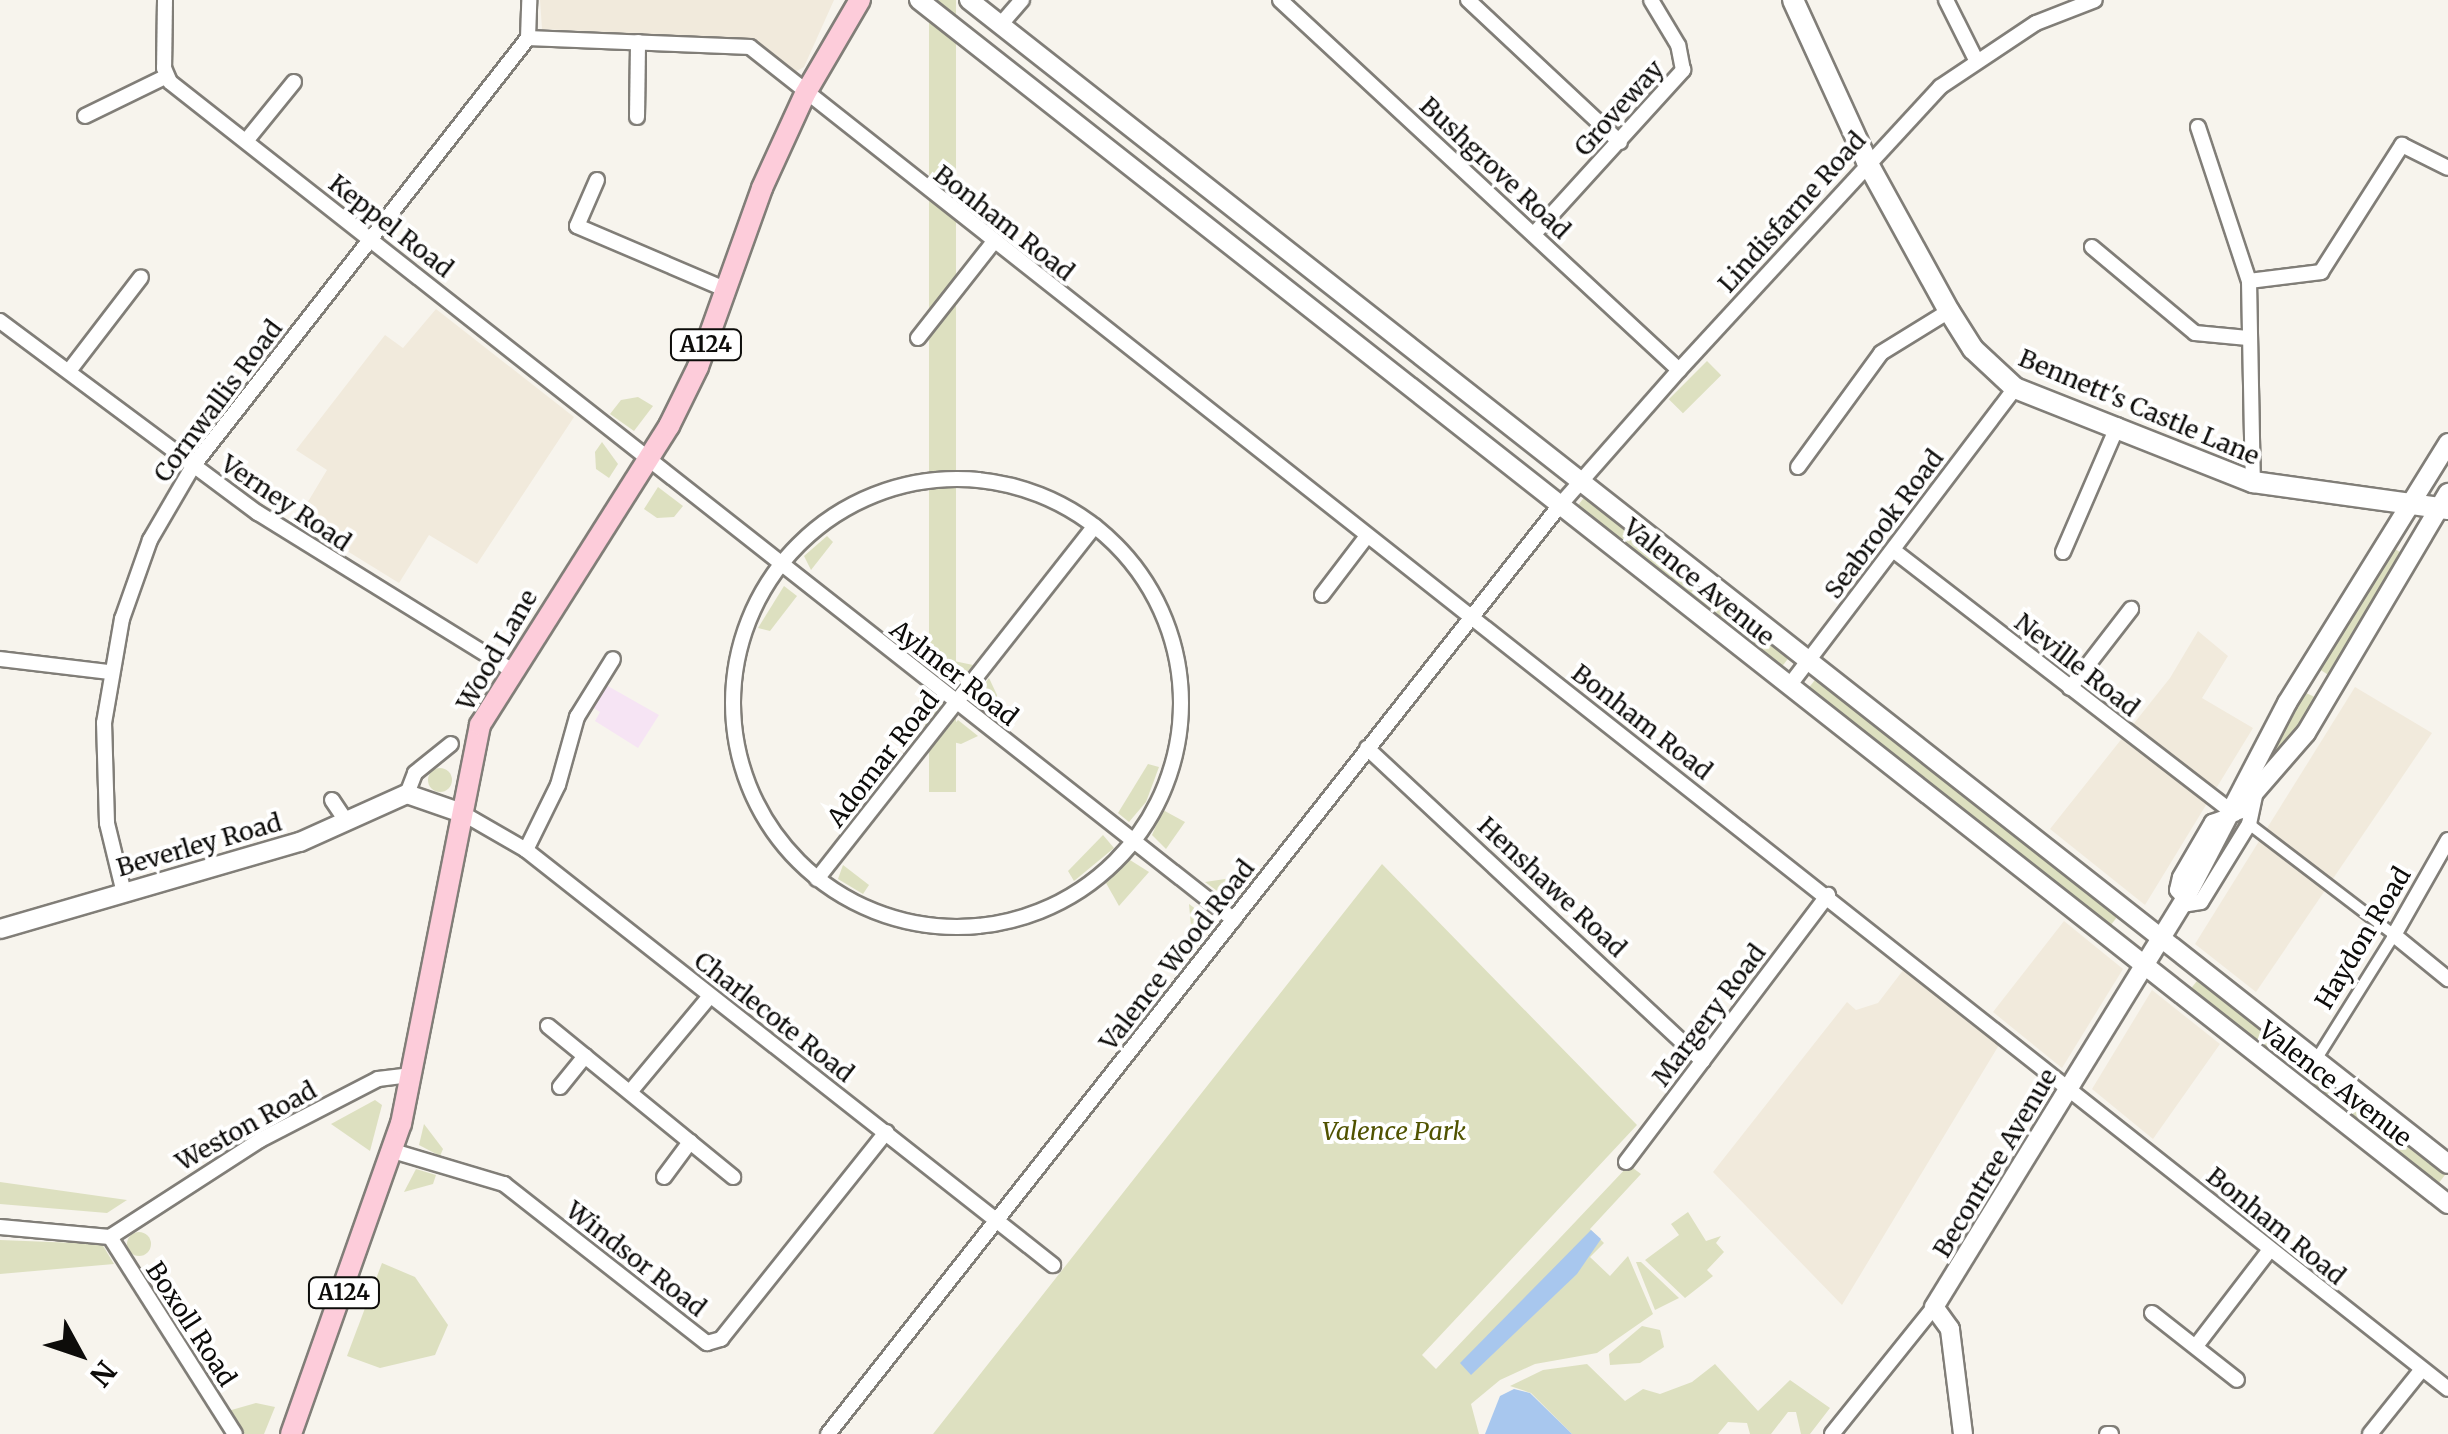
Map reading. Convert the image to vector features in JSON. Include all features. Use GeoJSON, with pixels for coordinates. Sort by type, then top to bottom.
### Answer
{"type":"FeatureCollection","features":[{"type":"Feature","properties":{"kind":"main road","name":"Wood Lane"},"geometry":{"type":"LineString","coordinates":[[291,1434],[394,1151],[480,725],[510,669],[648,460],[698,367],[762,188],[805,94],[860,0]]}},
{"type":"Feature","properties":{"kind":"main road","name":"Bennett's Castle Lane"},"geometry":{"type":"LineString","coordinates":[[1793,0],[1867,162],[1950,311],[1973,349],[2014,388],[2118,425],[2253,482],[2411,508],[2445,504]]}},
{"type":"Feature","properties":{"kind":"street"},"geometry":{"type":"LineString","coordinates":[[85,116],[166,77],[165,0]]}},
{"type":"Feature","properties":{"kind":"street"},"geometry":{"type":"LineString","coordinates":[[528,38],[529,0]]}},
{"type":"Feature","properties":{"kind":"street","name":"Valence Avenue"},"geometry":{"type":"LineString","coordinates":[[919,0],[2448,1204]]}},
{"type":"Feature","properties":{"kind":"street","name":"Valence Avenue"},"geometry":{"type":"LineString","coordinates":[[970,0],[2448,1164]]}},
{"type":"Feature","properties":{"kind":"street"},"geometry":{"type":"LineString","coordinates":[[1001,24],[1022,0]]}},
{"type":"Feature","properties":{"kind":"street","name":"Bushgrove Road"},"geometry":{"type":"LineString","coordinates":[[1280,0],[1679,370]]}},
{"type":"Feature","properties":{"kind":"street"},"geometry":{"type":"LineString","coordinates":[[1468,0],[1620,142]]}},
{"type":"Feature","properties":{"kind":"street","name":"Groveway"},"geometry":{"type":"LineString","coordinates":[[1534,234],[1683,70],[1678,45],[1651,0]]}},
{"type":"Feature","properties":{"kind":"street"},"geometry":{"type":"LineString","coordinates":[[1946,0],[1976,60]]}},
{"type":"Feature","properties":{"kind":"street","name":"Lindisfarne Road"},"geometry":{"type":"LineString","coordinates":[[1561,504],[1867,162],[1976,60],[2036,23],[2095,0]]}},
{"type":"Feature","properties":{"kind":"street","name":"Bonham Road"},"geometry":{"type":"LineString","coordinates":[[528,38],[750,47],[992,244],[1828,895],[2269,1252],[2448,1389]]}},
{"type":"Feature","properties":{"kind":"street","name":"Cornwallis Road"},"geometry":{"type":"LineString","coordinates":[[124,893],[112,855],[104,774],[109,672],[138,568],[193,466],[528,38]]}},
{"type":"Feature","properties":{"kind":"street"},"geometry":{"type":"LineString","coordinates":[[637,117],[638,42]]}},
{"type":"Feature","properties":{"kind":"street","name":"Keppel Road"},"geometry":{"type":"LineString","coordinates":[[166,77],[648,460]]}},
{"type":"Feature","properties":{"kind":"street"},"geometry":{"type":"LineString","coordinates":[[246,141],[294,82]]}},
{"type":"Feature","properties":{"kind":"street"},"geometry":{"type":"LineString","coordinates":[[2198,127],[2250,282],[2253,482]]}},
{"type":"Feature","properties":{"kind":"street"},"geometry":{"type":"LineString","coordinates":[[2250,282],[2321,272],[2402,145],[2448,168]]}},
{"type":"Feature","properties":{"kind":"street"},"geometry":{"type":"LineString","coordinates":[[597,180],[577,226],[727,290]]}},
{"type":"Feature","properties":{"kind":"street"},"geometry":{"type":"LineString","coordinates":[[918,338],[992,244]]}},
{"type":"Feature","properties":{"kind":"street"},"geometry":{"type":"LineString","coordinates":[[2092,246],[2195,333],[2248,338]]}},
{"type":"Feature","properties":{"kind":"street"},"geometry":{"type":"LineString","coordinates":[[69,371],[141,277]]}},
{"type":"Feature","properties":{"kind":"street"},"geometry":{"type":"LineString","coordinates":[[1798,467],[1881,353],[1950,311]]}},
{"type":"Feature","properties":{"kind":"street","name":"Verney Road"},"geometry":{"type":"LineString","coordinates":[[0,322],[193,466],[350,573],[510,669]]}},
{"type":"Feature","properties":{"kind":"street","name":"Seabrook Road"},"geometry":{"type":"LineString","coordinates":[[1790,686],[2014,388]]}},
{"type":"Feature","properties":{"kind":"street"},"geometry":{"type":"LineString","coordinates":[[2063,552],[2118,425]]}},
{"type":"Feature","properties":{"kind":"street","name":"Becontree Avenue"},"geometry":{"type":"LineString","coordinates":[[2242,819],[2254,762],[2448,444]]}},
{"type":"Feature","properties":{"kind":"street","name":"Aylmer Road"},"geometry":{"type":"LineString","coordinates":[[648,460],[1234,920]]}},
{"type":"Feature","properties":{"kind":"street"},"geometry":{"type":"LineString","coordinates":[[930,480],[1024,488],[1095,526],[1149,586],[1178,662],[1181,716],[1171,770],[1133,841],[1072,895],[1022,917],[983,925],[942,927],[889,917],[818,879],[761,812],[734,729],[741,642],[780,564],[841,510],[930,480]]}},
{"type":"Feature","properties":{"kind":"street","name":"Valence Wood Road"},"geometry":{"type":"LineString","coordinates":[[828,1434],[1561,504]]}},
{"type":"Feature","properties":{"kind":"street","name":"Becontree Avenue"},"geometry":{"type":"LineString","coordinates":[[1832,1434],[1934,1307],[2184,902],[2242,819],[2256,792],[2331,693],[2445,504]]}},
{"type":"Feature","properties":{"kind":"street","name":"Adomar Road"},"geometry":{"type":"LineString","coordinates":[[818,879],[1095,526]]}},
{"type":"Feature","properties":{"kind":"street"},"geometry":{"type":"LineString","coordinates":[[1322,595],[1366,536]]}},
{"type":"Feature","properties":{"kind":"street","name":"Neville Road"},"geometry":{"type":"LineString","coordinates":[[1893,550],[2242,819]]}},
{"type":"Feature","properties":{"kind":"street"},"geometry":{"type":"LineString","coordinates":[[2070,688],[2131,609]]}},
{"type":"Feature","properties":{"kind":"street"},"geometry":{"type":"LineString","coordinates":[[0,659],[109,672]]}},
{"type":"Feature","properties":{"kind":"street"},"geometry":{"type":"LineString","coordinates":[[526,850],[558,784],[577,718],[613,660]]}},
{"type":"Feature","properties":{"kind":"street"},"geometry":{"type":"LineString","coordinates":[[2302,678],[2331,693]]}},
{"type":"Feature","properties":{"kind":"street"},"geometry":{"type":"LineString","coordinates":[[451,744],[415,773],[407,794],[462,814]]}},
{"type":"Feature","properties":{"kind":"street","name":"Henshawe Road"},"geometry":{"type":"LineString","coordinates":[[1367,748],[1704,1061]]}},
{"type":"Feature","properties":{"kind":"street","name":"Beverley Road"},"geometry":{"type":"LineString","coordinates":[[0,929],[300,842],[407,794]]}},
{"type":"Feature","properties":{"kind":"street"},"geometry":{"type":"LineString","coordinates":[[332,800],[345,819]]}},
{"type":"Feature","properties":{"kind":"street","name":"Charlecote Road"},"geometry":{"type":"LineString","coordinates":[[462,814],[526,850],[1053,1265]]}},
{"type":"Feature","properties":{"kind":"street"},"geometry":{"type":"LineString","coordinates":[[2242,819],[2448,979]]}},
{"type":"Feature","properties":{"kind":"street","name":"Haydon Road"},"geometry":{"type":"LineString","coordinates":[[2316,1060],[2448,840]]}},
{"type":"Feature","properties":{"kind":"street","name":"Margery Road"},"geometry":{"type":"LineString","coordinates":[[1626,1162],[1828,895]]}},
{"type":"Feature","properties":{"kind":"street"},"geometry":{"type":"LineString","coordinates":[[630,1092],[710,996]]}},
{"type":"Feature","properties":{"kind":"street"},"geometry":{"type":"LineString","coordinates":[[548,1026],[733,1177]]}},
{"type":"Feature","properties":{"kind":"street"},"geometry":{"type":"LineString","coordinates":[[560,1088],[585,1056]]}},
{"type":"Feature","properties":{"kind":"street","name":"Weston Road"},"geometry":{"type":"LineString","coordinates":[[110,1237],[260,1140],[388,1075],[412,1075]]}},
{"type":"Feature","properties":{"kind":"street","name":"Windsor Road"},"geometry":{"type":"LineString","coordinates":[[394,1151],[504,1184],[707,1343],[721,1338],[886,1132]]}},
{"type":"Feature","properties":{"kind":"street"},"geometry":{"type":"LineString","coordinates":[[664,1177],[690,1142]]}},
{"type":"Feature","properties":{"kind":"street"},"geometry":{"type":"LineString","coordinates":[[0,1227],[110,1237]]}},
{"type":"Feature","properties":{"kind":"street","name":"Boxoll Road"},"geometry":{"type":"LineString","coordinates":[[110,1237],[235,1434]]}},
{"type":"Feature","properties":{"kind":"street"},"geometry":{"type":"LineString","coordinates":[[2196,1346],[2269,1252]]}},
{"type":"Feature","properties":{"kind":"street"},"geometry":{"type":"LineString","coordinates":[[1934,1307],[1950,1329],[1964,1434]]}},
{"type":"Feature","properties":{"kind":"street"},"geometry":{"type":"LineString","coordinates":[[2152,1313],[2237,1380]]}},
{"type":"Feature","properties":{"kind":"street"},"geometry":{"type":"LineString","coordinates":[[2370,1434],[2422,1369]]}},
{"type":"Feature","properties":{"kind":"shaded area"},"geometry":{"type":"Polygon","coordinates":[[[540,0],[834,0],[804,67],[793,73],[742,39],[542,29],[540,0]]]}},
{"type":"Feature","properties":{"kind":"shaded area"},"geometry":{"type":"Polygon","coordinates":[[[436,309],[574,417],[477,564],[429,535],[399,583],[297,520],[327,470],[296,450],[385,335],[403,348],[436,309]]]}},
{"type":"Feature","properties":{"kind":"shaded area"},"geometry":{"type":"Polygon","coordinates":[[[2198,631],[2228,656],[2202,698],[2253,728],[2145,905],[2050,829],[2170,678],[2198,631]]]}},
{"type":"Feature","properties":{"kind":"shaded area"},"geometry":{"type":"Polygon","coordinates":[[[606,685],[659,715],[638,748],[595,721],[600,712],[592,707],[606,685]]]}},
{"type":"Feature","properties":{"kind":"shaded area"},"geometry":{"type":"Polygon","coordinates":[[[2355,687],[2432,733],[2256,992],[2195,944],[2355,687]]]}},
{"type":"Feature","properties":{"kind":"shaded area"},"geometry":{"type":"Polygon","coordinates":[[[2064,921],[2123,969],[2062,1068],[1993,1012],[2064,921]]]}},
{"type":"Feature","properties":{"kind":"shaded area"},"geometry":{"type":"Polygon","coordinates":[[[1904,969],[1999,1045],[1842,1305],[1713,1172],[1847,1002],[1856,1010],[1878,1003],[1904,969]]]}},
{"type":"Feature","properties":{"kind":"shaded area"},"geometry":{"type":"Polygon","coordinates":[[[2152,990],[2220,1044],[2153,1139],[2092,1089],[2152,990]]]}},
{"type":"Feature","properties":{"kind":"green space"},"geometry":{"type":"Polygon","coordinates":[[[929,0],[956,0],[956,792],[929,792],[929,0]]]}},
{"type":"Feature","properties":{"kind":"green space"},"geometry":{"type":"Polygon","coordinates":[[[1707,361],[1721,375],[1683,413],[1669,399],[1707,361]]]}},
{"type":"Feature","properties":{"kind":"green space"},"geometry":{"type":"Polygon","coordinates":[[[638,397],[653,406],[634,431],[610,414],[621,400],[638,397]]]}},
{"type":"Feature","properties":{"kind":"green space"},"geometry":{"type":"Polygon","coordinates":[[[602,442],[618,464],[609,478],[596,469],[595,452],[602,442]]]}},
{"type":"Feature","properties":{"kind":"green space"},"geometry":{"type":"Polygon","coordinates":[[[658,487],[683,506],[674,517],[657,518],[644,509],[658,487]]]}},
{"type":"Feature","properties":{"kind":"green space"},"geometry":{"type":"Polygon","coordinates":[[[1586,495],[1791,655],[1780,669],[1575,509],[1586,495]]]}},
{"type":"Feature","properties":{"kind":"green space"},"geometry":{"type":"Polygon","coordinates":[[[827,536],[833,542],[811,570],[804,556],[827,536]]]}},
{"type":"Feature","properties":{"kind":"green space"},"geometry":{"type":"Polygon","coordinates":[[[2395,549],[2403,554],[2327,674],[2320,669],[2395,549]]]}},
{"type":"Feature","properties":{"kind":"green space"},"geometry":{"type":"Polygon","coordinates":[[[784,586],[797,596],[770,631],[758,628],[784,586]]]}},
{"type":"Feature","properties":{"kind":"green space"},"geometry":{"type":"Polygon","coordinates":[[[954,661],[973,665],[957,684],[937,670],[954,661]]]}},
{"type":"Feature","properties":{"kind":"green space"},"geometry":{"type":"Polygon","coordinates":[[[1818,676],[2121,912],[2109,927],[1806,691],[1818,676]]]}},
{"type":"Feature","properties":{"kind":"green space"},"geometry":{"type":"Polygon","coordinates":[[[989,678],[997,695],[994,715],[974,698],[989,678]]]}},
{"type":"Feature","properties":{"kind":"green space"},"geometry":{"type":"Polygon","coordinates":[[[920,690],[939,707],[926,727],[918,709],[920,690]]]}},
{"type":"Feature","properties":{"kind":"green space"},"geometry":{"type":"Polygon","coordinates":[[[2306,693],[2317,698],[2264,771],[2283,728],[2306,693]]]}},
{"type":"Feature","properties":{"kind":"green space"},"geometry":{"type":"Polygon","coordinates":[[[958,720],[978,736],[961,744],[941,739],[958,720]]]}},
{"type":"Feature","properties":{"kind":"green space"},"geometry":{"type":"Polygon","coordinates":[[[1148,764],[1159,767],[1146,802],[1129,822],[1118,813],[1148,764]]]}},
{"type":"Feature","properties":{"kind":"green space"},"geometry":{"type":"Polygon","coordinates":[[[440,768],[452,780],[440,792],[428,780],[440,768]]]}},
{"type":"Feature","properties":{"kind":"green space"},"geometry":{"type":"Polygon","coordinates":[[[1163,810],[1185,822],[1166,849],[1152,835],[1163,810]]]}},
{"type":"Feature","properties":{"kind":"green space"},"geometry":{"type":"Polygon","coordinates":[[[1103,835],[1114,848],[1074,881],[1068,871],[1103,835]]]}},
{"type":"Feature","properties":{"kind":"green space"},"geometry":{"type":"Polygon","coordinates":[[[1130,860],[1149,872],[1119,906],[1106,883],[1130,860]]]}},
{"type":"Feature","properties":{"kind":"green space","name":"Valence Park"},"geometry":{"type":"Polygon","coordinates":[[[1382,864],[1637,1125],[1422,1355],[1436,1369],[1629,1165],[1641,1174],[1590,1229],[1604,1243],[1590,1257],[1610,1276],[1628,1256],[1653,1314],[1597,1353],[1535,1364],[1500,1380],[1471,1404],[1479,1434],[933,1434],[1382,864]]]}},
{"type":"Feature","properties":{"kind":"green space"},"geometry":{"type":"Polygon","coordinates":[[[843,865],[869,885],[863,894],[838,879],[843,865]]]}},
{"type":"Feature","properties":{"kind":"green space"},"geometry":{"type":"Polygon","coordinates":[[[1252,875],[1228,899],[1205,882],[1252,875]]]}},
{"type":"Feature","properties":{"kind":"green space"},"geometry":{"type":"Polygon","coordinates":[[[1189,904],[1212,921],[1193,948],[1189,904]]]}},
{"type":"Feature","properties":{"kind":"green space"},"geometry":{"type":"Polygon","coordinates":[[[2200,977],[2448,1171],[2437,1185],[2189,991],[2200,977]]]}},
{"type":"Feature","properties":{"kind":"green space"},"geometry":{"type":"Polygon","coordinates":[[[375,1100],[382,1105],[370,1151],[331,1124],[375,1100]]]}},
{"type":"Feature","properties":{"kind":"green space"},"geometry":{"type":"Polygon","coordinates":[[[424,1124],[443,1149],[440,1156],[419,1145],[424,1124]]]}},
{"type":"Feature","properties":{"kind":"green space"},"geometry":{"type":"Polygon","coordinates":[[[416,1169],[436,1175],[433,1184],[404,1192],[416,1169]]]}},
{"type":"Feature","properties":{"kind":"green space"},"geometry":{"type":"Polygon","coordinates":[[[0,1182],[127,1200],[107,1213],[0,1204],[0,1182]]]}},
{"type":"Feature","properties":{"kind":"green space"},"geometry":{"type":"Polygon","coordinates":[[[1688,1212],[1706,1241],[1721,1236],[1716,1243],[1724,1252],[1707,1270],[1713,1276],[1685,1298],[1645,1260],[1679,1235],[1671,1224],[1688,1212]]]}},
{"type":"Feature","properties":{"kind":"green space"},"geometry":{"type":"Polygon","coordinates":[[[139,1232],[148,1235],[148,1253],[139,1256],[130,1253],[127,1244],[130,1235],[139,1232]]]}},
{"type":"Feature","properties":{"kind":"green space"},"geometry":{"type":"Polygon","coordinates":[[[0,1240],[102,1244],[114,1264],[0,1274],[0,1240]]]}},
{"type":"Feature","properties":{"kind":"green space"},"geometry":{"type":"Polygon","coordinates":[[[1636,1262],[1641,1262],[1679,1298],[1655,1310],[1636,1262]]]}},
{"type":"Feature","properties":{"kind":"green space"},"geometry":{"type":"Polygon","coordinates":[[[382,1263],[415,1277],[448,1325],[435,1355],[380,1368],[347,1356],[382,1263]]]}},
{"type":"Feature","properties":{"kind":"green space"},"geometry":{"type":"Polygon","coordinates":[[[1642,1326],[1660,1330],[1664,1347],[1640,1363],[1610,1365],[1609,1354],[1642,1326]]]}},
{"type":"Feature","properties":{"kind":"green space"},"geometry":{"type":"Polygon","coordinates":[[[1587,1364],[1625,1401],[1643,1389],[1660,1394],[1692,1382],[1715,1364],[1758,1411],[1790,1380],[1830,1408],[1810,1434],[1801,1434],[1796,1412],[1788,1412],[1771,1434],[1750,1434],[1747,1423],[1728,1422],[1718,1434],[1572,1434],[1531,1393],[1510,1386],[1543,1370],[1587,1364]]]}},
{"type":"Feature","properties":{"kind":"green space"},"geometry":{"type":"Polygon","coordinates":[[[256,1403],[275,1407],[264,1434],[243,1434],[228,1411],[256,1403]]]}},
{"type":"Feature","properties":{"kind":"water"},"geometry":{"type":"Polygon","coordinates":[[[1591,1230],[1601,1239],[1577,1274],[1471,1375],[1460,1363],[1591,1230]]]}},
{"type":"Feature","properties":{"kind":"water"},"geometry":{"type":"Polygon","coordinates":[[[1514,1389],[1530,1393],[1572,1434],[1485,1434],[1500,1396],[1514,1389]]]}}]}
